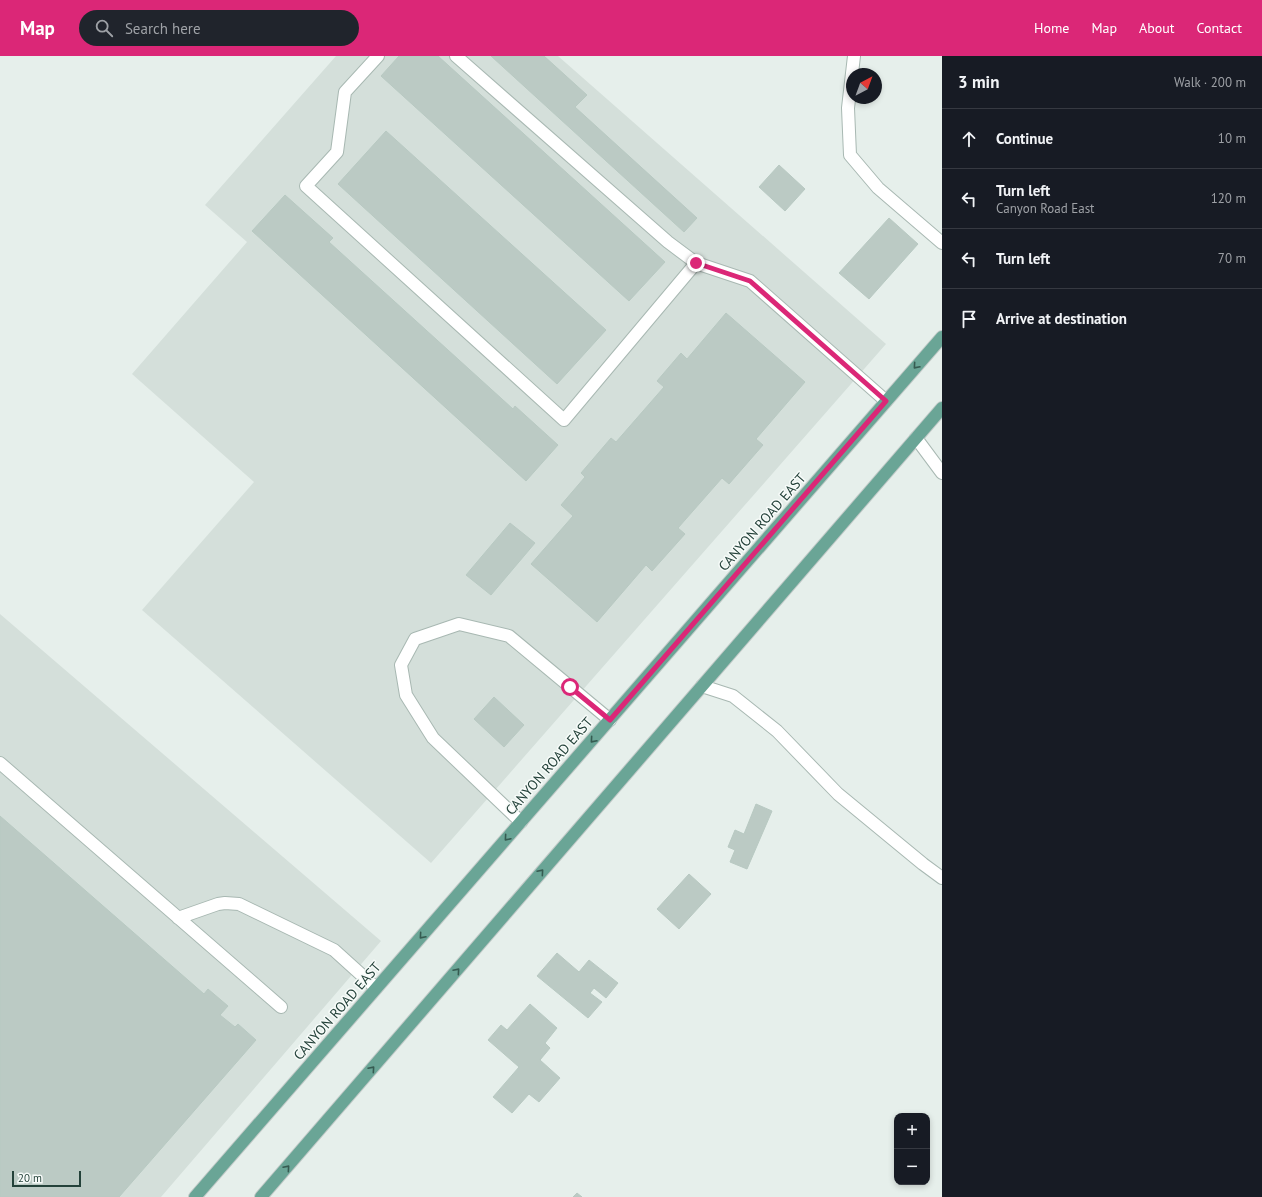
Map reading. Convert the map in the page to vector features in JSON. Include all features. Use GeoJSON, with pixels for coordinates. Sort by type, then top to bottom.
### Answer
{"type":"FeatureCollection","features":[{"type":"Feature","properties":{"kind":"main road","name":"CANYON ROAD EAST"},"geometry":{"type":"LineString","coordinates":[[195,1197],[942,337]]}},
{"type":"Feature","properties":{"kind":"main road"},"geometry":{"type":"LineString","coordinates":[[261,1197],[942,408]]}},
{"type":"Feature","properties":{"kind":"lane"},"geometry":{"type":"LineString","coordinates":[[378,56],[345,92],[337,152],[306,186],[564,420],[696,263]]}},
{"type":"Feature","properties":{"kind":"lane"},"geometry":{"type":"LineString","coordinates":[[456,56],[662,237],[696,263],[750,281],[886,401]]}},
{"type":"Feature","properties":{"kind":"lane"},"geometry":{"type":"LineString","coordinates":[[854,56],[848,108],[850,156],[878,188],[942,243]]}},
{"type":"Feature","properties":{"kind":"lane"},"geometry":{"type":"LineString","coordinates":[[916,438],[942,473]]}},
{"type":"Feature","properties":{"kind":"lane"},"geometry":{"type":"LineString","coordinates":[[521,822],[432,738],[406,695],[401,665],[415,638],[459,624],[509,636],[610,720]]}},
{"type":"Feature","properties":{"kind":"lane"},"geometry":{"type":"LineString","coordinates":[[702,686],[733,696],[777,731],[838,794],[942,878]]}},
{"type":"Feature","properties":{"kind":"lane"},"geometry":{"type":"LineString","coordinates":[[0,764],[281,1007]]}},
{"type":"Feature","properties":{"kind":"lane"},"geometry":{"type":"LineString","coordinates":[[178,918],[218,904],[239,904],[334,950],[376,988]]}},
{"type":"Feature","properties":{"kind":"shaded area"},"geometry":{"type":"Polygon","coordinates":[[[336,56],[558,56],[886,344],[431,863],[142,610],[254,482],[132,374],[247,242],[205,205],[336,56]]]}},
{"type":"Feature","properties":{"kind":"shaded area"},"geometry":{"type":"Polygon","coordinates":[[[0,614],[381,941],[161,1197],[0,1197],[0,614]]]}},
{"type":"Feature","properties":{"kind":"building"},"geometry":{"type":"Polygon","coordinates":[[[399,56],[438,56],[665,262],[629,301],[381,76],[399,56]]]}},
{"type":"Feature","properties":{"kind":"building"},"geometry":{"type":"Polygon","coordinates":[[[491,56],[544,56],[587,95],[575,107],[697,218],[684,232],[491,56]]]}},
{"type":"Feature","properties":{"kind":"building"},"geometry":{"type":"Polygon","coordinates":[[[386,131],[606,330],[557,384],[338,184],[386,131]]]}},
{"type":"Feature","properties":{"kind":"building"},"geometry":{"type":"Polygon","coordinates":[[[779,165],[805,189],[785,211],[759,187],[779,165]]]}},
{"type":"Feature","properties":{"kind":"building"},"geometry":{"type":"Polygon","coordinates":[[[285,195],[333,238],[329,242],[513,409],[515,406],[558,445],[526,481],[252,231],[285,195]]]}},
{"type":"Feature","properties":{"kind":"building"},"geometry":{"type":"Polygon","coordinates":[[[889,218],[918,244],[869,299],[839,273],[889,218]]]}},
{"type":"Feature","properties":{"kind":"building"},"geometry":{"type":"Polygon","coordinates":[[[726,313],[805,382],[756,439],[763,445],[729,484],[722,478],[678,528],[685,534],[652,571],[646,565],[597,622],[531,564],[573,516],[561,505],[585,477],[581,473],[611,438],[616,442],[664,387],[657,381],[681,353],[687,359],[726,313]]]}},
{"type":"Feature","properties":{"kind":"building"},"geometry":{"type":"Polygon","coordinates":[[[510,523],[535,543],[491,595],[466,575],[510,523]]]}},
{"type":"Feature","properties":{"kind":"building"},"geometry":{"type":"Polygon","coordinates":[[[494,697],[524,725],[504,747],[474,719],[494,697]]]}},
{"type":"Feature","properties":{"kind":"building"},"geometry":{"type":"Polygon","coordinates":[[[756,804],[772,811],[747,869],[730,862],[735,850],[728,847],[735,830],[744,834],[756,804]]]}},
{"type":"Feature","properties":{"kind":"building"},"geometry":{"type":"Polygon","coordinates":[[[0,816],[204,994],[208,989],[228,1006],[220,1015],[235,1027],[238,1024],[256,1040],[119,1197],[0,1197],[0,816]]]}},
{"type":"Feature","properties":{"kind":"building"},"geometry":{"type":"Polygon","coordinates":[[[689,874],[711,894],[679,929],[657,909],[689,874]]]}},
{"type":"Feature","properties":{"kind":"building"},"geometry":{"type":"Polygon","coordinates":[[[557,953],[579,972],[589,960],[618,983],[606,998],[594,988],[590,993],[602,1002],[588,1018],[537,976],[557,953]]]}},
{"type":"Feature","properties":{"kind":"building"},"geometry":{"type":"Polygon","coordinates":[[[530,1004],[557,1028],[545,1043],[550,1048],[540,1060],[560,1078],[539,1102],[529,1094],[512,1113],[493,1097],[519,1067],[488,1040],[501,1025],[507,1030],[530,1004]]]}},
{"type":"Feature","properties":{"kind":"building"},"geometry":{"type":"Polygon","coordinates":[[[577,1193],[582,1197],[573,1197],[577,1193]]]}},
{"type":"Feature","properties":{"kind":"route"},"geometry":{"type":"LineString","coordinates":[[570,687],[610,720],[886,401],[750,281],[696,263]]}}]}
